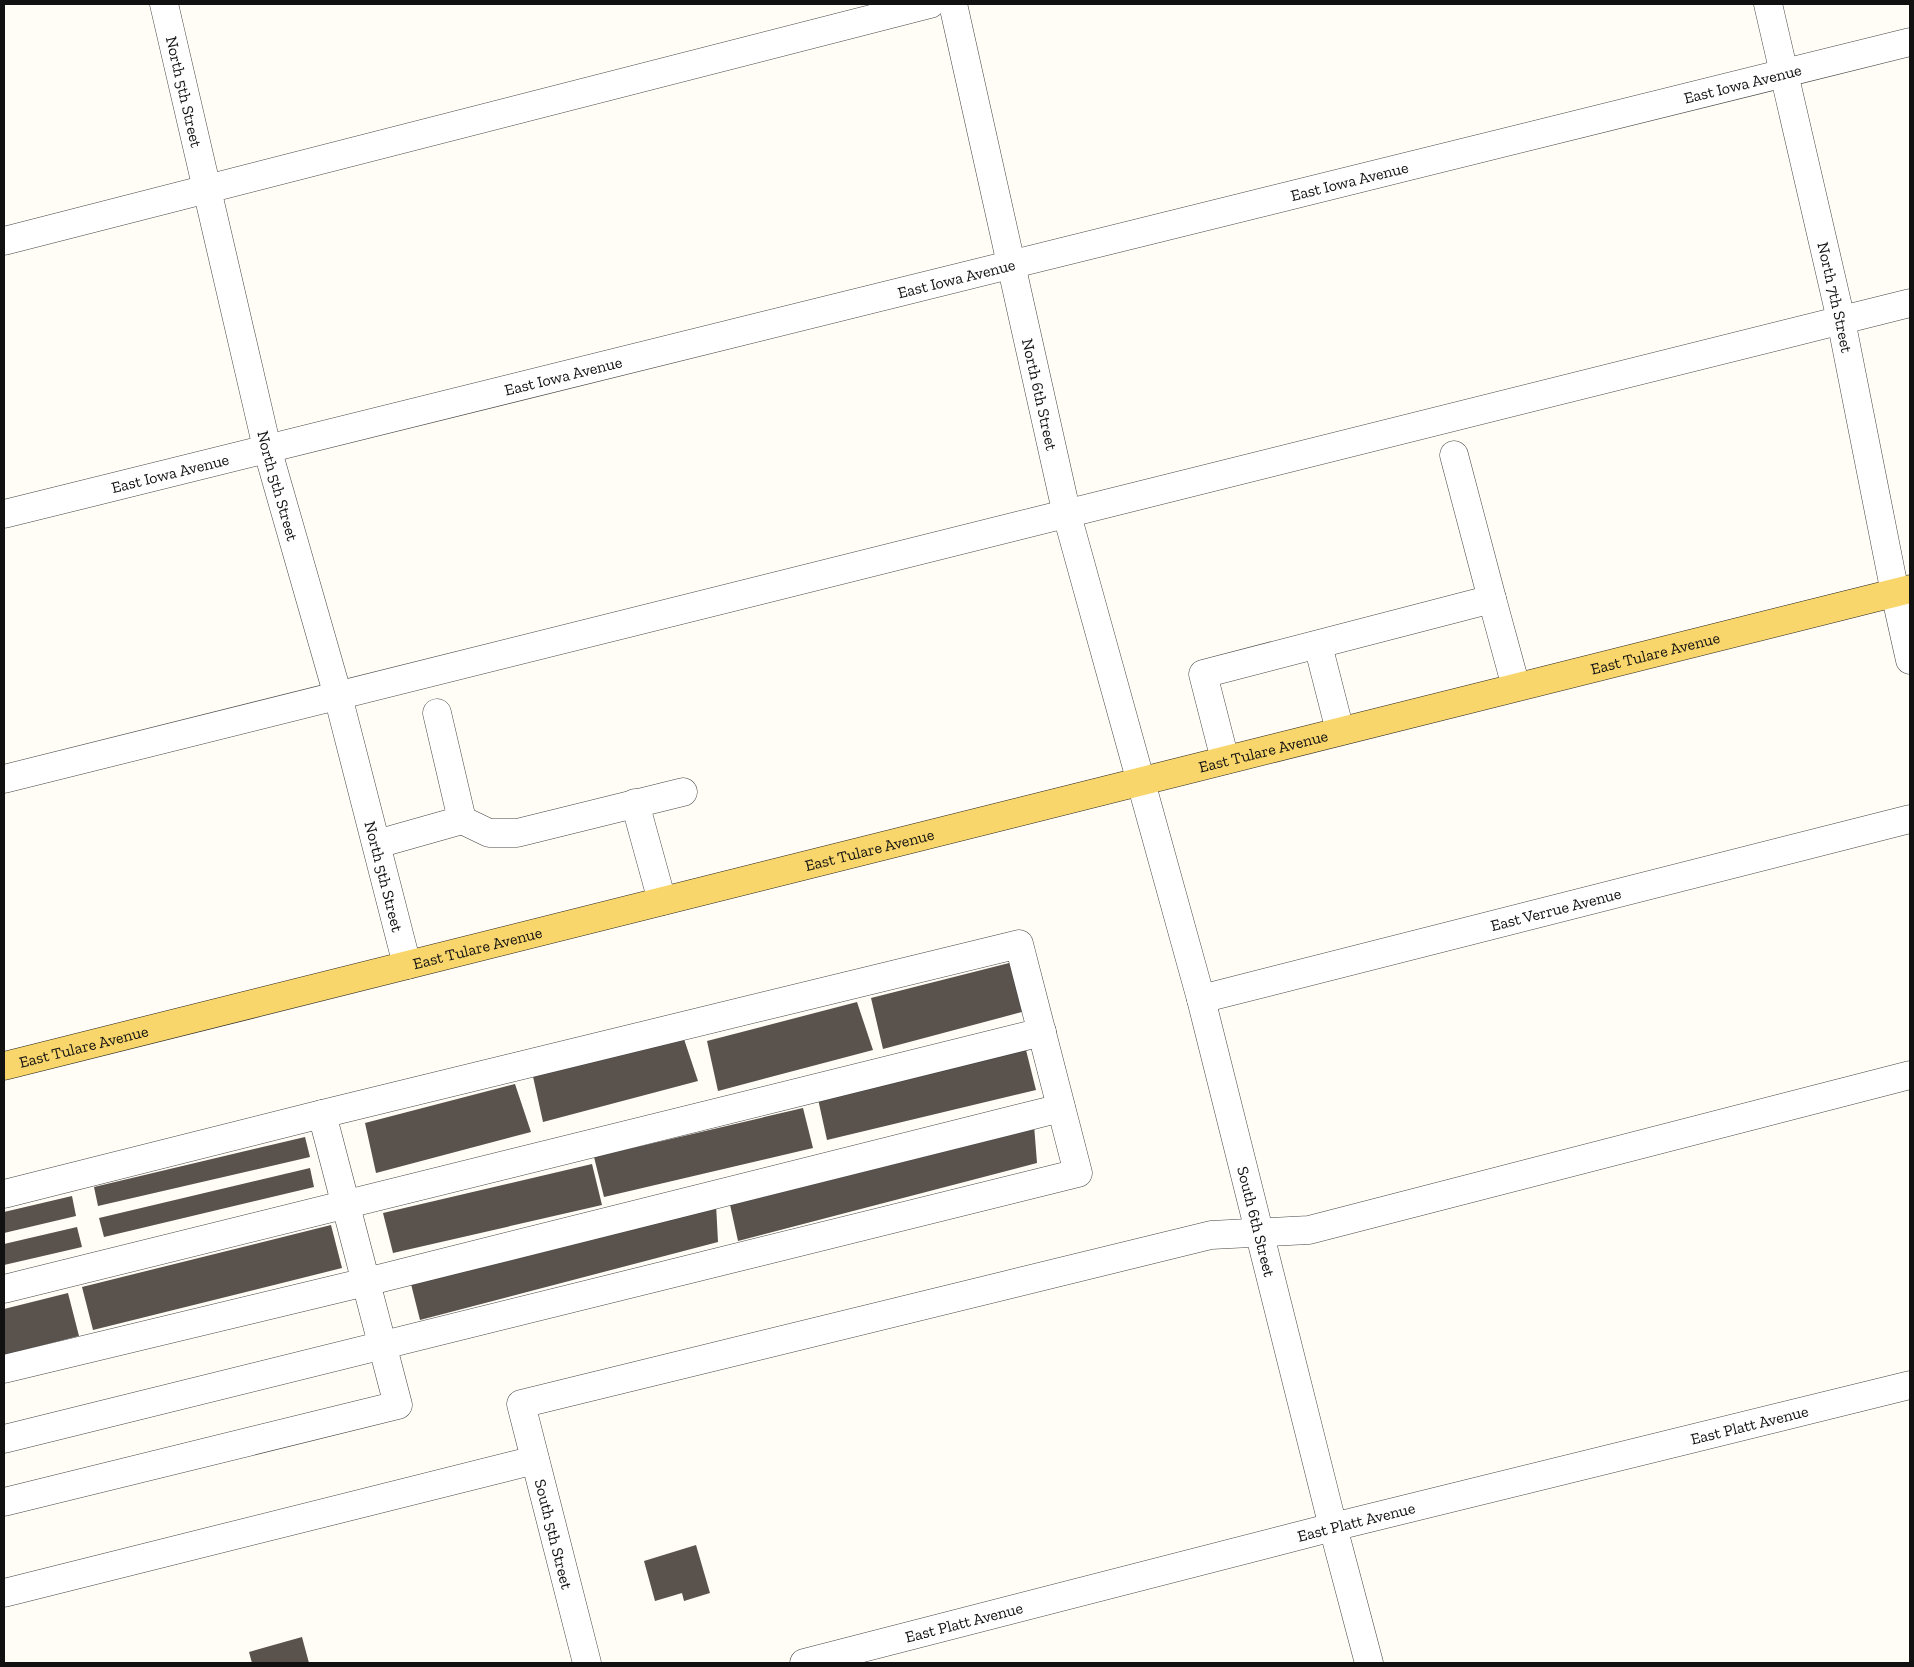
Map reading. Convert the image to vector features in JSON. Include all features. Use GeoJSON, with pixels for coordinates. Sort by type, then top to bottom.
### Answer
{"type":"FeatureCollection","features":[{"type":"Feature","properties":{"kind":"main road","name":"East Tulare Avenue"},"geometry":{"type":"LineString","coordinates":[[4,1066],[1903,591]]}},
{"type":"Feature","properties":{"kind":"street","name":"North 5th Street"},"geometry":{"type":"LineString","coordinates":[[164,4],[267,448],[338,696],[407,964]]}},
{"type":"Feature","properties":{"kind":"street"},"geometry":{"type":"LineString","coordinates":[[4,241],[930,4]]}},
{"type":"Feature","properties":{"kind":"street","name":"North 6th Street"},"geometry":{"type":"LineString","coordinates":[[953,4],[1067,514],[1142,781]]}},
{"type":"Feature","properties":{"kind":"street","name":"North 7th Street"},"geometry":{"type":"LineString","coordinates":[[1768,4],[1903,591],[1910,660]]}},
{"type":"Feature","properties":{"kind":"street","name":"East Iowa Avenue"},"geometry":{"type":"LineString","coordinates":[[4,514],[1910,42]]}},
{"type":"Feature","properties":{"kind":"street"},"geometry":{"type":"LineString","coordinates":[[4,779],[1910,303]]}},
{"type":"Feature","properties":{"kind":"street"},"geometry":{"type":"LineString","coordinates":[[1454,455],[1516,687]]}},
{"type":"Feature","properties":{"kind":"street"},"geometry":{"type":"LineString","coordinates":[[1225,760],[1203,674],[1492,599]]}},
{"type":"Feature","properties":{"kind":"street"},"geometry":{"type":"LineString","coordinates":[[1318,644],[1340,731]]}},
{"type":"Feature","properties":{"kind":"street"},"geometry":{"type":"LineString","coordinates":[[437,713],[462,820]]}},
{"type":"Feature","properties":{"kind":"street","name":"South 6th Street"},"geometry":{"type":"LineString","coordinates":[[1142,781],[1201,999],[1333,1527],[1369,1663]]}},
{"type":"Feature","properties":{"kind":"street"},"geometry":{"type":"LineString","coordinates":[[377,844],[462,820],[489,833],[516,833],[683,792]]}},
{"type":"Feature","properties":{"kind":"street"},"geometry":{"type":"LineString","coordinates":[[635,804],[662,900]]}},
{"type":"Feature","properties":{"kind":"street","name":"East Verrue Avenue"},"geometry":{"type":"LineString","coordinates":[[1201,999],[1910,819]]}},
{"type":"Feature","properties":{"kind":"street"},"geometry":{"type":"LineString","coordinates":[[4,1194],[322,1114],[1018,944],[1078,1173],[4,1439]]}},
{"type":"Feature","properties":{"kind":"street"},"geometry":{"type":"LineString","coordinates":[[4,1289],[1042,1032]]}},
{"type":"Feature","properties":{"kind":"street"},"geometry":{"type":"LineString","coordinates":[[1260,1233],[1309,1230],[1910,1075]]}},
{"type":"Feature","properties":{"kind":"street"},"geometry":{"type":"LineString","coordinates":[[4,1369],[366,1282],[1061,1108]]}},
{"type":"Feature","properties":{"kind":"street"},"geometry":{"type":"LineString","coordinates":[[4,1502],[398,1405],[322,1114]]}},
{"type":"Feature","properties":{"kind":"street","name":"South 5th Street"},"geometry":{"type":"LineString","coordinates":[[587,1663],[521,1404],[1211,1235],[1260,1233]]}},
{"type":"Feature","properties":{"kind":"street","name":"East Platt Avenue"},"geometry":{"type":"LineString","coordinates":[[804,1663],[1333,1527],[1910,1385]]}},
{"type":"Feature","properties":{"kind":"street"},"geometry":{"type":"LineString","coordinates":[[4,1593],[535,1460]]}},
{"type":"Feature","properties":{"kind":"building"},"geometry":{"type":"Polygon","coordinates":[[[1021,960],[1037,1008],[883,1049],[871,998],[1021,960]]]}},
{"type":"Feature","properties":{"kind":"building"},"geometry":{"type":"Polygon","coordinates":[[[857,1002],[873,1050],[718,1091],[707,1041],[857,1002]]]}},
{"type":"Feature","properties":{"kind":"building"},"geometry":{"type":"Polygon","coordinates":[[[682,1033],[698,1081],[543,1122],[532,1072],[682,1033]]]}},
{"type":"Feature","properties":{"kind":"building"},"geometry":{"type":"Polygon","coordinates":[[[1026,1050],[1036,1090],[827,1140],[818,1099],[1026,1050]]]}},
{"type":"Feature","properties":{"kind":"building"},"geometry":{"type":"Polygon","coordinates":[[[515,1084],[531,1132],[376,1173],[365,1123],[515,1084]]]}},
{"type":"Feature","properties":{"kind":"building"},"geometry":{"type":"Polygon","coordinates":[[[803,1108],[813,1148],[604,1197],[594,1157],[803,1108]]]}},
{"type":"Feature","properties":{"kind":"building"},"geometry":{"type":"Polygon","coordinates":[[[1034,1125],[1037,1163],[738,1241],[729,1200],[1034,1125]]]}},
{"type":"Feature","properties":{"kind":"building"},"geometry":{"type":"Polygon","coordinates":[[[305,1137],[310,1157],[98,1206],[94,1187],[305,1137]]]}},
{"type":"Feature","properties":{"kind":"building"},"geometry":{"type":"Polygon","coordinates":[[[592,1164],[602,1205],[393,1253],[383,1213],[592,1164]]]}},
{"type":"Feature","properties":{"kind":"building"},"geometry":{"type":"Polygon","coordinates":[[[310,1168],[314,1187],[104,1237],[99,1218],[310,1168]]]}},
{"type":"Feature","properties":{"kind":"building"},"geometry":{"type":"Polygon","coordinates":[[[72,1196],[76,1216],[4,1233],[4,1212],[72,1196]]]}},
{"type":"Feature","properties":{"kind":"building"},"geometry":{"type":"Polygon","coordinates":[[[716,1204],[718,1242],[420,1320],[410,1280],[716,1204]]]}},
{"type":"Feature","properties":{"kind":"building"},"geometry":{"type":"Polygon","coordinates":[[[331,1225],[342,1268],[93,1330],[82,1287],[331,1225]]]}},
{"type":"Feature","properties":{"kind":"building"},"geometry":{"type":"Polygon","coordinates":[[[77,1227],[82,1247],[4,1265],[4,1244],[77,1227]]]}},
{"type":"Feature","properties":{"kind":"building"},"geometry":{"type":"Polygon","coordinates":[[[68,1293],[79,1336],[4,1355],[4,1309],[68,1293]]]}},
{"type":"Feature","properties":{"kind":"building"},"geometry":{"type":"Polygon","coordinates":[[[696,1545],[710,1593],[684,1601],[682,1593],[655,1601],[644,1561],[696,1545]]]}},
{"type":"Feature","properties":{"kind":"building"},"geometry":{"type":"Polygon","coordinates":[[[302,1637],[309,1663],[252,1663],[249,1652],[302,1637]]]}}]}
